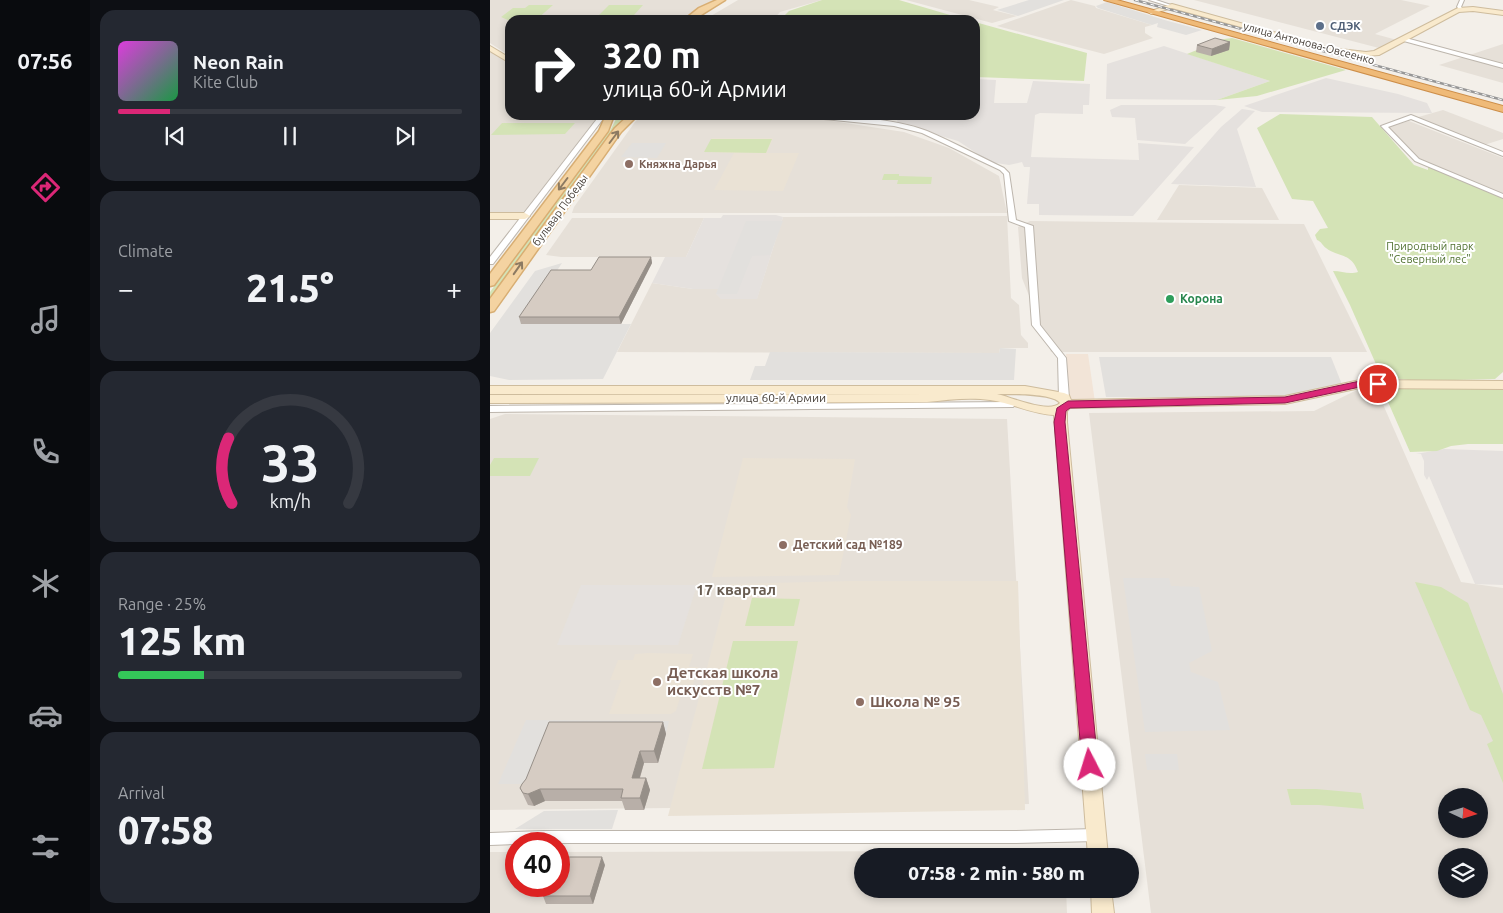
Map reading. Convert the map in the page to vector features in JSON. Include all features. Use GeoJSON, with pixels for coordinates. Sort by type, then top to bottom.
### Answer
{"type":"FeatureCollection","features":[{"type":"Feature","properties":{"kind":"highway","name":"улица Антонова-Овсеенко"},"geometry":{"type":"LineString","coordinates":[[1108,0],[1503,107]]}},
{"type":"Feature","properties":{"kind":"highway","name":"улица Антонова-Овсеенко"},"geometry":{"type":"LineString","coordinates":[[1118,0],[1153,11]]}},
{"type":"Feature","properties":{"kind":"main road"},"geometry":{"type":"LineString","coordinates":[[695,15],[722,0]]}},
{"type":"Feature","properties":{"kind":"main road"},"geometry":{"type":"LineString","coordinates":[[707,15],[731,1]]}},
{"type":"Feature","properties":{"kind":"main road","name":"бульвар Победы"},"geometry":{"type":"LineString","coordinates":[[491,281],[603,131],[608,120]]}},
{"type":"Feature","properties":{"kind":"main road","name":"бульвар Победы"},"geometry":{"type":"LineString","coordinates":[[490,308],[613,138],[629,120]]}},
{"type":"Feature","properties":{"kind":"street"},"geometry":{"type":"LineString","coordinates":[[1151,0],[1345,52],[1365,54],[1376,53],[1460,10],[1503,12]]}},
{"type":"Feature","properties":{"kind":"street"},"geometry":{"type":"LineString","coordinates":[[1460,10],[1458,7],[1462,0]]}},
{"type":"Feature","properties":{"kind":"street"},"geometry":{"type":"LineString","coordinates":[[1153,11],[1172,6]]}},
{"type":"Feature","properties":{"kind":"street"},"geometry":{"type":"LineString","coordinates":[[1402,39],[1503,66]]}},
{"type":"Feature","properties":{"kind":"street"},"geometry":{"type":"LineString","coordinates":[[490,43],[505,53]]}},
{"type":"Feature","properties":{"kind":"street"},"geometry":{"type":"LineString","coordinates":[[490,48],[505,58]]}},
{"type":"Feature","properties":{"kind":"street"},"geometry":{"type":"LineString","coordinates":[[1503,154],[1411,117],[1384,126],[1418,160],[1503,196]]}},
{"type":"Feature","properties":{"kind":"street"},"geometry":{"type":"LineString","coordinates":[[490,262],[599,120]]}},
{"type":"Feature","properties":{"kind":"street"},"geometry":{"type":"LineString","coordinates":[[854,120],[894,124],[924,132],[1002,169],[1007,174],[1014,221],[1030,226],[1036,325],[1062,358],[1064,404],[1060,422],[1097,848]]}},
{"type":"Feature","properties":{"kind":"street"},"geometry":{"type":"LineString","coordinates":[[490,216],[525,216]]}},
{"type":"Feature","properties":{"kind":"street","name":"улица 60-й Армии"},"geometry":{"type":"LineString","coordinates":[[490,398],[1025,390],[1064,404],[1285,400],[1360,384],[1503,385]]}},
{"type":"Feature","properties":{"kind":"street"},"geometry":{"type":"LineString","coordinates":[[490,385],[528,390]]}},
{"type":"Feature","properties":{"kind":"street","name":"улица 60-й Армии"},"geometry":{"type":"LineString","coordinates":[[490,390],[927,398],[984,396],[1047,411],[1064,404]]}},
{"type":"Feature","properties":{"kind":"street"},"geometry":{"type":"LineString","coordinates":[[490,410],[599,407],[1010,403],[1010,398],[1014,392],[1025,390]]}},
{"type":"Feature","properties":{"kind":"street"},"geometry":{"type":"LineString","coordinates":[[490,839],[544,837],[1016,837],[1096,835]]}},
{"type":"Feature","properties":{"kind":"street"},"geometry":{"type":"LineString","coordinates":[[1102,898],[1103,913]]}},
{"type":"Feature","properties":{"kind":"shaded area"},"geometry":{"type":"Polygon","coordinates":[[[490,0],[722,0],[696,15],[505,15],[505,53],[490,43],[490,0]]]}},
{"type":"Feature","properties":{"kind":"shaded area"},"geometry":{"type":"Polygon","coordinates":[[[738,0],[822,0],[780,12],[777,15],[712,15],[738,0]]]}},
{"type":"Feature","properties":{"kind":"shaded area"},"geometry":{"type":"Polygon","coordinates":[[[906,0],[969,0],[999,7],[993,10],[1017,16],[992,23],[980,20],[980,15],[962,15],[906,0]]]}},
{"type":"Feature","properties":{"kind":"shaded area"},"geometry":{"type":"Polygon","coordinates":[[[1029,0],[1064,0],[1018,16],[997,10],[1029,0]]]}},
{"type":"Feature","properties":{"kind":"shaded area"},"geometry":{"type":"Polygon","coordinates":[[[1071,0],[1152,25],[1145,27],[1145,33],[1153,38],[1104,54],[997,26],[1071,0]]]}},
{"type":"Feature","properties":{"kind":"shaded area"},"geometry":{"type":"Polygon","coordinates":[[[1194,0],[1401,0],[1430,6],[1375,34],[1397,40],[1379,48],[1194,0]]]}},
{"type":"Feature","properties":{"kind":"shaded area"},"geometry":{"type":"Polygon","coordinates":[[[1107,2],[1202,30],[1186,35],[1157,27],[1158,23],[1152,25],[1096,6],[1107,2]]]}},
{"type":"Feature","properties":{"kind":"shaded area"},"geometry":{"type":"Polygon","coordinates":[[[1503,44],[1503,83],[1439,65],[1503,44]]]}},
{"type":"Feature","properties":{"kind":"shaded area"},"geometry":{"type":"Polygon","coordinates":[[[1164,46],[1270,81],[1217,100],[1106,99],[1107,64],[1164,46]]]}},
{"type":"Feature","properties":{"kind":"shaded area"},"geometry":{"type":"Polygon","coordinates":[[[490,48],[505,58],[505,120],[599,120],[525,216],[490,216],[490,48]]]}},
{"type":"Feature","properties":{"kind":"shaded area"},"geometry":{"type":"Polygon","coordinates":[[[1326,78],[1398,94],[1427,103],[1432,113],[1262,112],[1244,106],[1326,78]]]}},
{"type":"Feature","properties":{"kind":"shaded area"},"geometry":{"type":"Polygon","coordinates":[[[980,79],[996,80],[994,103],[1027,103],[1033,81],[1090,84],[1089,105],[1083,105],[1083,114],[1040,113],[1035,115],[1031,157],[1139,160],[1138,143],[1194,147],[1133,216],[1039,215],[1039,204],[1027,204],[1030,167],[1024,167],[1022,162],[1009,165],[990,162],[958,141],[897,123],[897,120],[980,120],[980,79]]]}},
{"type":"Feature","properties":{"kind":"shaded area"},"geometry":{"type":"Polygon","coordinates":[[[1121,105],[1215,105],[1226,107],[1185,144],[1137,140],[1135,118],[1112,117],[1110,110],[1121,105]]]}},
{"type":"Feature","properties":{"kind":"shaded area"},"geometry":{"type":"Polygon","coordinates":[[[1242,109],[1255,111],[1237,129],[1256,187],[1171,184],[1221,127],[1242,109]]]}},
{"type":"Feature","properties":{"kind":"shaded area"},"geometry":{"type":"Polygon","coordinates":[[[1443,110],[1503,133],[1503,139],[1484,145],[1415,118],[1443,110]]]}},
{"type":"Feature","properties":{"kind":"shaded area"},"geometry":{"type":"Polygon","coordinates":[[[637,120],[826,120],[904,132],[949,148],[999,176],[1007,213],[572,213],[574,207],[637,120]]]}},
{"type":"Feature","properties":{"kind":"shaded area"},"geometry":{"type":"Polygon","coordinates":[[[1409,121],[1503,158],[1503,195],[1416,157],[1388,127],[1409,121]]]}},
{"type":"Feature","properties":{"kind":"shaded area"},"geometry":{"type":"Polygon","coordinates":[[[712,138],[773,138],[767,153],[799,153],[783,191],[714,190],[734,153],[704,152],[712,138]]]}},
{"type":"Feature","properties":{"kind":"shaded area"},"geometry":{"type":"Polygon","coordinates":[[[632,143],[666,143],[657,158],[621,157],[632,143]]]}},
{"type":"Feature","properties":{"kind":"shaded area"},"geometry":{"type":"Polygon","coordinates":[[[1179,185],[1262,188],[1279,220],[1157,220],[1179,185]]]}},
{"type":"Feature","properties":{"kind":"shaded area"},"geometry":{"type":"Polygon","coordinates":[[[723,215],[776,215],[783,217],[757,299],[721,299],[716,294],[718,289],[693,289],[652,283],[665,257],[686,257],[704,218],[721,218],[723,215]]]}},
{"type":"Feature","properties":{"kind":"shaded area"},"geometry":{"type":"Polygon","coordinates":[[[1007,216],[1011,298],[1019,305],[1021,335],[1028,343],[1028,348],[1000,348],[999,353],[617,352],[652,283],[693,289],[718,289],[722,299],[757,298],[783,217],[1007,216]]]}},
{"type":"Feature","properties":{"kind":"shaded area"},"geometry":{"type":"Polygon","coordinates":[[[572,218],[704,218],[686,257],[561,257],[546,255],[572,218]]]}},
{"type":"Feature","properties":{"kind":"shaded area"},"geometry":{"type":"Polygon","coordinates":[[[746,221],[783,221],[770,255],[752,256],[737,294],[716,294],[746,221]]]}},
{"type":"Feature","properties":{"kind":"shaded area"},"geometry":{"type":"Polygon","coordinates":[[[1030,221],[1304,224],[1367,352],[1051,352],[1022,278],[1018,227],[1030,221]]]}},
{"type":"Feature","properties":{"kind":"shaded area"},"geometry":{"type":"Polygon","coordinates":[[[562,263],[522,324],[631,324],[603,379],[509,380],[490,376],[490,333],[535,271],[562,263]]]}},
{"type":"Feature","properties":{"kind":"shaded area"},"geometry":{"type":"Polygon","coordinates":[[[1000,348],[1016,349],[1014,380],[750,380],[755,366],[765,366],[770,352],[999,353],[1000,348]]]}},
{"type":"Feature","properties":{"kind":"shaded area"},"geometry":{"type":"Polygon","coordinates":[[[1066,354],[1088,354],[1095,402],[1070,402],[1066,354]]]}},
{"type":"Feature","properties":{"kind":"shaded area"},"geometry":{"type":"Polygon","coordinates":[[[1099,357],[1331,357],[1343,387],[1302,398],[1106,397],[1099,357]]]}},
{"type":"Feature","properties":{"kind":"shaded area"},"geometry":{"type":"Polygon","coordinates":[[[1359,389],[1378,393],[1461,582],[1503,588],[1503,913],[1151,913],[1089,413],[1314,411],[1359,389]]]}},
{"type":"Feature","properties":{"kind":"shaded area"},"geometry":{"type":"Polygon","coordinates":[[[505,414],[1007,419],[1029,804],[490,810],[490,419],[505,414]]]}},
{"type":"Feature","properties":{"kind":"shaded area"},"geometry":{"type":"Polygon","coordinates":[[[1444,449],[1503,451],[1503,585],[1475,584],[1429,476],[1427,480],[1424,475],[1424,461],[1421,454],[1416,454],[1444,449]]]}},
{"type":"Feature","properties":{"kind":"shaded area","name":"Детский сад №189"},"geometry":{"type":"Polygon","coordinates":[[[743,458],[855,459],[847,507],[851,515],[839,575],[712,577],[743,458]]]}},
{"type":"Feature","properties":{"kind":"shaded area"},"geometry":{"type":"Polygon","coordinates":[[[1123,578],[1169,578],[1171,586],[1199,587],[1212,651],[1189,663],[1191,672],[1218,682],[1230,730],[1145,732],[1123,578]]]}},
{"type":"Feature","properties":{"kind":"shaded area","name":"Школа № 95"},"geometry":{"type":"Polygon","coordinates":[[[850,581],[1018,581],[1025,810],[668,816],[729,584],[850,581]]]}},
{"type":"Feature","properties":{"kind":"shaded area"},"geometry":{"type":"Polygon","coordinates":[[[581,585],[697,585],[678,645],[557,645],[581,585]]]}},
{"type":"Feature","properties":{"kind":"shaded area","name":"Детская школа искусств №7"},"geometry":{"type":"Polygon","coordinates":[[[635,654],[693,654],[689,667],[698,667],[693,685],[684,685],[676,711],[671,714],[609,714],[621,680],[610,680],[618,660],[633,660],[635,654]]]}},
{"type":"Feature","properties":{"kind":"shaded area"},"geometry":{"type":"Polygon","coordinates":[[[526,720],[669,721],[666,733],[527,784],[498,784],[526,720]]]}},
{"type":"Feature","properties":{"kind":"shaded area"},"geometry":{"type":"Polygon","coordinates":[[[1145,754],[1177,754],[1179,770],[1147,770],[1145,754]]]}},
{"type":"Feature","properties":{"kind":"shaded area"},"geometry":{"type":"Polygon","coordinates":[[[618,810],[612,829],[515,829],[544,811],[618,810]]]}},
{"type":"Feature","properties":{"kind":"shaded area"},"geometry":{"type":"Polygon","coordinates":[[[854,851],[854,898],[1066,898],[1067,913],[490,913],[490,852],[505,852],[505,897],[570,897],[570,852],[854,851]]]}},
{"type":"Feature","properties":{"kind":"green space"},"geometry":{"type":"Polygon","coordinates":[[[822,0],[899,0],[950,15],[785,15],[789,11],[822,0]]]}},
{"type":"Feature","properties":{"kind":"green space"},"geometry":{"type":"Polygon","coordinates":[[[529,5],[553,5],[542,15],[505,15],[505,19],[501,17],[513,8],[525,8],[529,5]]]}},
{"type":"Feature","properties":{"kind":"green space"},"geometry":{"type":"Polygon","coordinates":[[[609,5],[643,5],[634,15],[599,15],[609,5]]]}},
{"type":"Feature","properties":{"kind":"green space"},"geometry":{"type":"Polygon","coordinates":[[[980,23],[1087,53],[1084,81],[980,77],[980,23]]]}},
{"type":"Feature","properties":{"kind":"green space"},"geometry":{"type":"Polygon","coordinates":[[[1232,38],[1346,70],[1257,96],[1217,100],[1270,81],[1187,54],[1224,39],[1232,38]]]}},
{"type":"Feature","properties":{"kind":"green space","name":"Природный парк \"Северный лес\""},"geometry":{"type":"Polygon","coordinates":[[[1280,114],[1372,117],[1414,165],[1428,170],[1428,165],[1503,196],[1503,372],[1495,379],[1415,381],[1394,378],[1386,371],[1379,371],[1333,271],[1355,273],[1358,272],[1355,266],[1348,258],[1331,251],[1317,240],[1315,235],[1320,229],[1328,228],[1313,201],[1292,199],[1257,128],[1280,114]]]}},
{"type":"Feature","properties":{"kind":"green space"},"geometry":{"type":"Polygon","coordinates":[[[616,120],[624,120],[614,130],[490,300],[490,292],[611,129],[616,120]]]}},
{"type":"Feature","properties":{"kind":"green space"},"geometry":{"type":"Polygon","coordinates":[[[502,123],[575,123],[565,134],[491,135],[502,123]]]}},
{"type":"Feature","properties":{"kind":"green space"},"geometry":{"type":"Polygon","coordinates":[[[711,139],[772,139],[766,153],[704,152],[711,139]]]}},
{"type":"Feature","properties":{"kind":"green space"},"geometry":{"type":"Polygon","coordinates":[[[884,174],[932,177],[931,184],[897,184],[898,180],[882,180],[884,174]]]}},
{"type":"Feature","properties":{"kind":"green space"},"geometry":{"type":"Polygon","coordinates":[[[1381,386],[1503,388],[1503,444],[1468,444],[1451,446],[1437,451],[1410,452],[1381,386]]]}},
{"type":"Feature","properties":{"kind":"green space"},"geometry":{"type":"Polygon","coordinates":[[[494,458],[539,458],[530,476],[490,476],[490,465],[494,458]]]}},
{"type":"Feature","properties":{"kind":"green space"},"geometry":{"type":"Polygon","coordinates":[[[1415,582],[1441,587],[1468,603],[1503,694],[1503,783],[1487,744],[1493,741],[1481,715],[1470,710],[1415,582]]]}},
{"type":"Feature","properties":{"kind":"green space"},"geometry":{"type":"Polygon","coordinates":[[[752,598],[800,599],[794,626],[745,626],[752,598]]]}},
{"type":"Feature","properties":{"kind":"green space"},"geometry":{"type":"Polygon","coordinates":[[[733,641],[798,641],[774,768],[702,769],[733,641]]]}},
{"type":"Feature","properties":{"kind":"green space"},"geometry":{"type":"Polygon","coordinates":[[[1287,789],[1316,789],[1361,793],[1364,809],[1319,805],[1291,805],[1287,789]]]}},
{"type":"Feature","properties":{"kind":"building"},"geometry":{"type":"Polygon","coordinates":[[[1215,38],[1230,42],[1212,49],[1197,45],[1215,38]]]}},
{"type":"Feature","properties":{"kind":"building"},"geometry":{"type":"Polygon","coordinates":[[[599,257],[651,257],[619,317],[519,317],[551,270],[591,270],[599,257]]]}},
{"type":"Feature","properties":{"kind":"building"},"geometry":{"type":"Polygon","coordinates":[[[549,722],[663,722],[654,751],[640,751],[632,778],[646,778],[640,798],[621,798],[623,789],[540,789],[528,794],[523,793],[520,788],[526,779],[549,722]]]}},
{"type":"Feature","properties":{"kind":"building"},"geometry":{"type":"Polygon","coordinates":[[[570,857],[602,857],[590,896],[570,896],[570,857]]]}},
{"type":"Feature","properties":{"kind":"railway"},"geometry":{"type":"LineString","coordinates":[[1135,0],[1503,100]]}},
{"type":"Feature","properties":{"kind":"place","name":"СДЭК"},"geometry":{"type":"Point","coordinates":[1320,26]}},
{"type":"Feature","properties":{"kind":"place","name":"Княжна Дарья"},"geometry":{"type":"Point","coordinates":[629,164]}},
{"type":"Feature","properties":{"kind":"place","name":"Корона"},"geometry":{"type":"Point","coordinates":[1170,299]}},
{"type":"Feature","properties":{"kind":"place","name":"Детский сад №189"},"geometry":{"type":"Point","coordinates":[783,545]}},
{"type":"Feature","properties":{"kind":"place","name":"Детская школа искусств №7"},"geometry":{"type":"Point","coordinates":[657,682]}},
{"type":"Feature","properties":{"kind":"place","name":"Школа № 95"},"geometry":{"type":"Point","coordinates":[860,702]}},
{"type":"Feature","properties":{"kind":"district","name":"17 квартал"},"geometry":{"type":"Point","coordinates":[736,590]}},
{"type":"Feature","properties":{"kind":"route"},"geometry":{"type":"LineString","coordinates":[[1090,765],[1060,410],[1066,408],[1068,404],[1285,400],[1360,384],[1378,384]]}}]}
